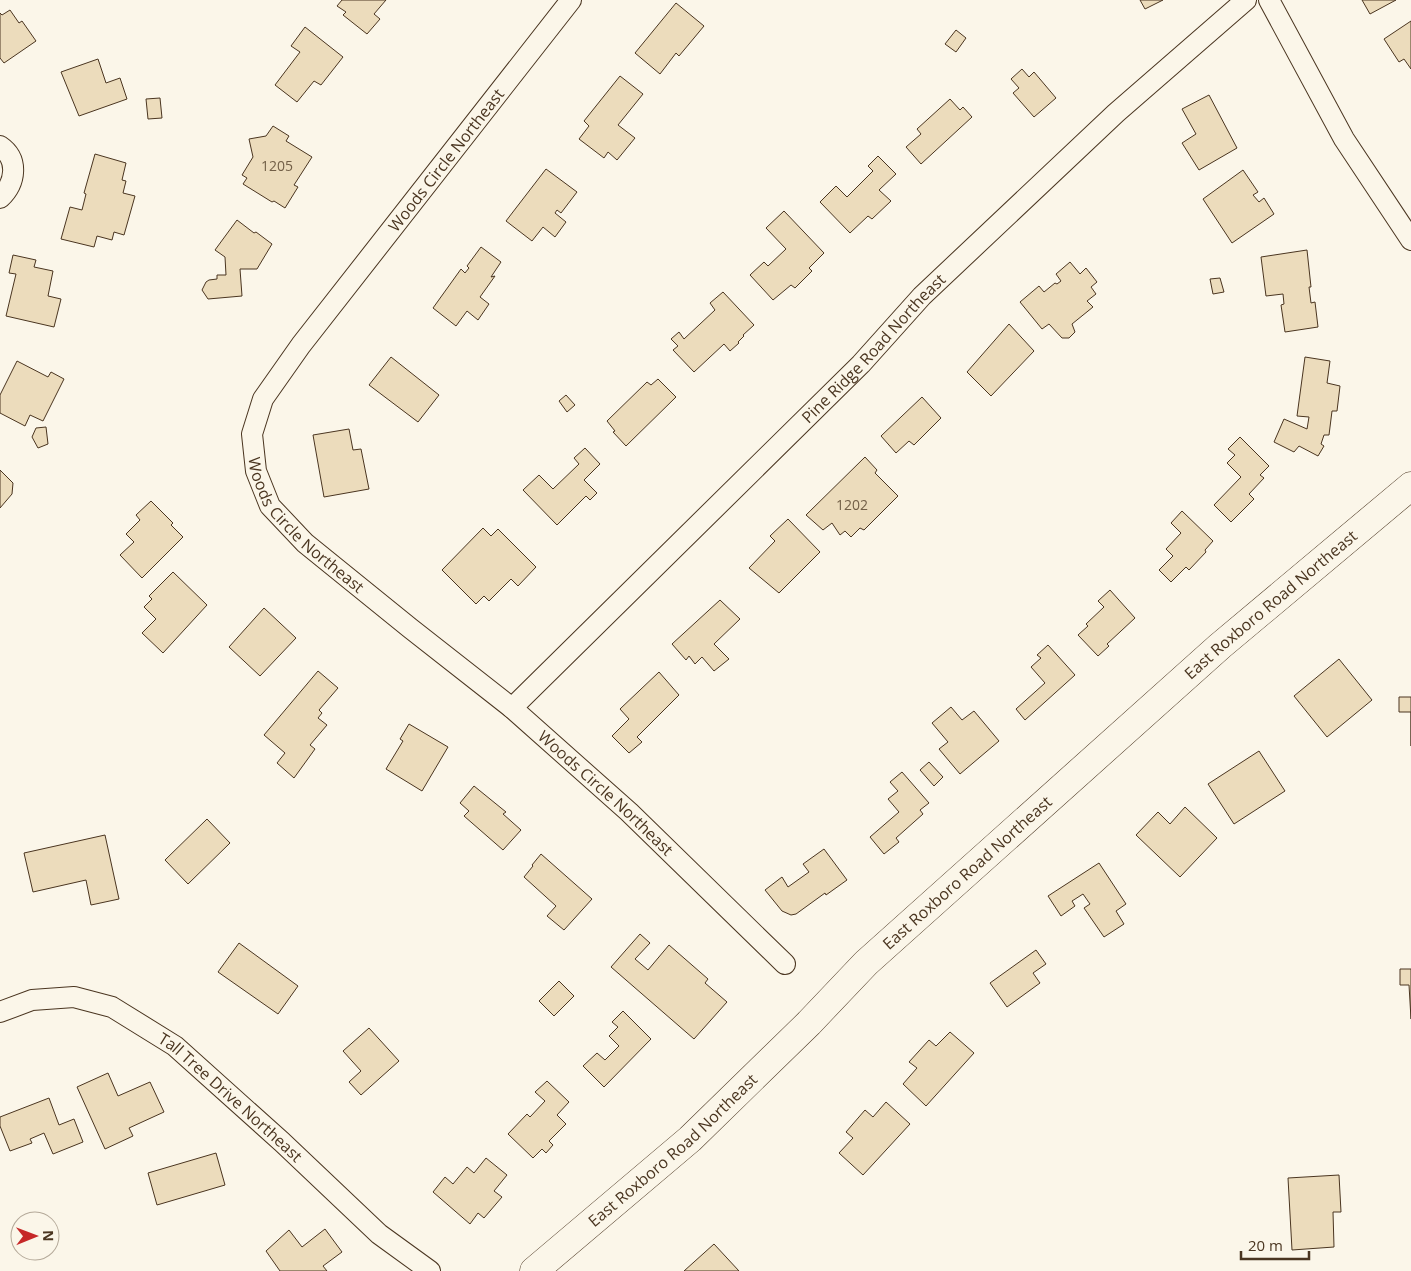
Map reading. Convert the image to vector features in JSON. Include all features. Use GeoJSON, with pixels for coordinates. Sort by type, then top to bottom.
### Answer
{"type":"FeatureCollection","features":[{"type":"Feature","properties":{"kind":"main road","name":"East Roxboro Road Northeast"},"geometry":{"type":"LineString","coordinates":[[534,1271],[690,1139],[809,1023],[866,963],[1220,646],[1411,486]]}},
{"type":"Feature","properties":{"kind":"street","name":"Woods Circle Northeast"},"geometry":{"type":"LineString","coordinates":[[571,0],[301,345],[264,399],[252,434],[256,471],[270,506],[305,543],[512,708],[629,812],[784,964]]}},
{"type":"Feature","properties":{"kind":"street","name":"Pine Ridge Road Northeast"},"geometry":{"type":"LineString","coordinates":[[512,708],[861,364],[922,296],[1116,113],[1246,0]]}},
{"type":"Feature","properties":{"kind":"street"},"geometry":{"type":"LineString","coordinates":[[1269,0],[1344,139],[1411,240]]}},
{"type":"Feature","properties":{"kind":"street"},"geometry":{"type":"LineString","coordinates":[[0,146],[8,151],[14,166],[11,183],[0,198]]}},
{"type":"Feature","properties":{"kind":"street"},"geometry":{"type":"LineString","coordinates":[[1364,525],[1411,505]]}},
{"type":"Feature","properties":{"kind":"street","name":"Tall Tree Drive Northeast"},"geometry":{"type":"LineString","coordinates":[[0,1012],[32,1000],[74,997],[112,1007],[175,1046],[282,1142],[379,1234],[430,1271]]}},
{"type":"Feature","properties":{"kind":"building"},"geometry":{"type":"Polygon","coordinates":[[[342,0],[386,0],[374,14],[380,19],[367,34],[343,15],[346,12],[337,6],[342,0]]]}},
{"type":"Feature","properties":{"kind":"building"},"geometry":{"type":"Polygon","coordinates":[[[1140,0],[1163,0],[1145,9],[1140,0]]]}},
{"type":"Feature","properties":{"kind":"building"},"geometry":{"type":"Polygon","coordinates":[[[1362,0],[1396,0],[1370,14],[1362,0]]]}},
{"type":"Feature","properties":{"kind":"building"},"geometry":{"type":"Polygon","coordinates":[[[676,3],[704,26],[679,56],[676,53],[660,74],[635,53],[676,3]]]}},
{"type":"Feature","properties":{"kind":"building"},"geometry":{"type":"Polygon","coordinates":[[[10,10],[19,23],[22,21],[36,41],[4,63],[0,58],[0,13],[2,15],[10,10]]]}},
{"type":"Feature","properties":{"kind":"building"},"geometry":{"type":"Polygon","coordinates":[[[1411,21],[1411,69],[1404,59],[1399,62],[1384,39],[1411,21]]]}},
{"type":"Feature","properties":{"kind":"building"},"geometry":{"type":"Polygon","coordinates":[[[305,27],[343,57],[321,85],[314,81],[297,102],[275,85],[300,52],[291,46],[305,27]]]}},
{"type":"Feature","properties":{"kind":"building"},"geometry":{"type":"Polygon","coordinates":[[[956,30],[966,38],[956,52],[945,44],[956,30]]]}},
{"type":"Feature","properties":{"kind":"building"},"geometry":{"type":"Polygon","coordinates":[[[98,59],[106,83],[120,78],[127,99],[79,116],[61,72],[98,59]]]}},
{"type":"Feature","properties":{"kind":"building"},"geometry":{"type":"Polygon","coordinates":[[[1022,69],[1029,77],[1034,72],[1056,98],[1034,117],[1013,93],[1019,88],[1011,79],[1022,69]]]}},
{"type":"Feature","properties":{"kind":"building"},"geometry":{"type":"Polygon","coordinates":[[[620,76],[643,94],[618,125],[635,138],[617,160],[608,152],[604,158],[579,139],[589,126],[584,121],[620,76]]]}},
{"type":"Feature","properties":{"kind":"building"},"geometry":{"type":"Polygon","coordinates":[[[1209,95],[1237,148],[1199,170],[1182,143],[1196,134],[1182,109],[1209,95]]]}},
{"type":"Feature","properties":{"kind":"building"},"geometry":{"type":"Polygon","coordinates":[[[160,98],[162,118],[148,119],[146,99],[160,98]]]}},
{"type":"Feature","properties":{"kind":"building"},"geometry":{"type":"Polygon","coordinates":[[[950,99],[960,110],[963,107],[972,117],[921,164],[906,147],[921,134],[917,129],[950,99]]]}},
{"type":"Feature","properties":{"kind":"building"},"geometry":{"type":"Polygon","coordinates":[[[273,126],[289,136],[286,141],[312,157],[294,185],[298,187],[285,208],[243,184],[247,178],[242,175],[253,157],[249,139],[266,136],[273,126]]]}},
{"type":"Feature","properties":{"kind":"building"},"geometry":{"type":"Polygon","coordinates":[[[95,154],[126,163],[122,180],[126,181],[123,193],[135,196],[124,235],[114,232],[112,240],[97,236],[94,247],[61,239],[70,207],[82,210],[86,194],[84,193],[95,154]]]}},
{"type":"Feature","properties":{"kind":"building"},"geometry":{"type":"Polygon","coordinates":[[[878,156],[896,174],[879,190],[891,201],[872,219],[868,216],[850,233],[820,202],[836,186],[847,197],[873,171],[868,166],[878,156]]]}},
{"type":"Feature","properties":{"kind":"building"},"geometry":{"type":"Polygon","coordinates":[[[546,169],[577,192],[561,213],[557,210],[555,213],[566,222],[555,237],[543,227],[532,241],[506,221],[546,169]]]}},
{"type":"Feature","properties":{"kind":"building"},"geometry":{"type":"Polygon","coordinates":[[[1243,170],[1258,192],[1253,195],[1259,202],[1264,198],[1274,214],[1232,243],[1203,199],[1243,170]]]}},
{"type":"Feature","properties":{"kind":"building"},"geometry":{"type":"Polygon","coordinates":[[[784,211],[824,253],[809,268],[812,271],[795,288],[791,285],[773,300],[750,275],[764,262],[768,266],[786,249],[766,228],[784,211]]]}},
{"type":"Feature","properties":{"kind":"building"},"geometry":{"type":"Polygon","coordinates":[[[237,220],[272,244],[257,269],[240,269],[242,296],[208,299],[202,290],[206,282],[217,279],[217,275],[226,275],[225,257],[215,250],[237,220]]]}},
{"type":"Feature","properties":{"kind":"building"},"geometry":{"type":"Polygon","coordinates":[[[481,247],[501,262],[491,277],[495,276],[480,297],[489,304],[478,320],[467,311],[456,326],[433,308],[461,269],[465,273],[469,268],[467,266],[481,247]]]}},
{"type":"Feature","properties":{"kind":"building"},"geometry":{"type":"Polygon","coordinates":[[[1307,250],[1311,303],[1315,302],[1318,327],[1285,332],[1281,305],[1284,304],[1283,294],[1266,296],[1261,257],[1307,250]]]}},
{"type":"Feature","properties":{"kind":"building"},"geometry":{"type":"Polygon","coordinates":[[[13,255],[36,260],[34,267],[53,271],[48,296],[61,299],[54,327],[6,316],[16,274],[9,273],[13,255]]]}},
{"type":"Feature","properties":{"kind":"building"},"geometry":{"type":"Polygon","coordinates":[[[1070,262],[1080,274],[1086,268],[1097,282],[1091,287],[1096,294],[1087,301],[1093,307],[1072,324],[1075,332],[1069,338],[1062,338],[1049,324],[1042,329],[1020,302],[1039,286],[1044,292],[1055,283],[1057,284],[1061,281],[1056,274],[1070,262]]]}},
{"type":"Feature","properties":{"kind":"building"},"geometry":{"type":"Polygon","coordinates":[[[1220,278],[1224,292],[1213,294],[1210,279],[1220,278]]]}},
{"type":"Feature","properties":{"kind":"building"},"geometry":{"type":"Polygon","coordinates":[[[723,292],[754,325],[730,351],[724,344],[694,372],[673,350],[678,346],[671,339],[679,332],[684,339],[715,310],[710,303],[723,292]]]}},
{"type":"Feature","properties":{"kind":"building"},"geometry":{"type":"Polygon","coordinates":[[[1009,324],[1034,351],[991,396],[967,372],[1009,324]]]}},
{"type":"Feature","properties":{"kind":"building"},"geometry":{"type":"Polygon","coordinates":[[[391,357],[439,395],[418,422],[369,385],[391,357]]]}},
{"type":"Feature","properties":{"kind":"building"},"geometry":{"type":"Polygon","coordinates":[[[1305,357],[1330,361],[1327,383],[1340,386],[1337,411],[1332,411],[1329,435],[1324,435],[1321,444],[1324,446],[1318,456],[1299,446],[1294,452],[1274,442],[1284,419],[1307,429],[1309,417],[1297,416],[1305,357]]]}},
{"type":"Feature","properties":{"kind":"building"},"geometry":{"type":"Polygon","coordinates":[[[17,361],[48,377],[51,372],[64,379],[43,421],[30,415],[25,426],[0,413],[0,395],[17,361]]]}},
{"type":"Feature","properties":{"kind":"building"},"geometry":{"type":"Polygon","coordinates":[[[658,379],[676,397],[626,446],[613,432],[615,431],[607,421],[647,382],[651,385],[658,379]]]}},
{"type":"Feature","properties":{"kind":"building"},"geometry":{"type":"Polygon","coordinates":[[[566,395],[575,405],[567,412],[559,401],[566,395]]]}},
{"type":"Feature","properties":{"kind":"building"},"geometry":{"type":"Polygon","coordinates":[[[922,397],[941,418],[914,445],[909,441],[896,453],[881,436],[922,397]]]}},
{"type":"Feature","properties":{"kind":"building"},"geometry":{"type":"Polygon","coordinates":[[[46,427],[48,444],[38,448],[32,437],[36,428],[46,427]]]}},
{"type":"Feature","properties":{"kind":"building"},"geometry":{"type":"Polygon","coordinates":[[[349,429],[353,450],[361,449],[369,489],[324,497],[313,435],[349,429]]]}},
{"type":"Feature","properties":{"kind":"building"},"geometry":{"type":"Polygon","coordinates":[[[1240,437],[1269,466],[1260,475],[1264,478],[1249,494],[1254,499],[1231,522],[1214,505],[1241,477],[1227,463],[1235,455],[1228,449],[1240,437]]]}},
{"type":"Feature","properties":{"kind":"building"},"geometry":{"type":"Polygon","coordinates":[[[585,448],[600,464],[584,480],[597,493],[590,500],[586,496],[557,525],[523,490],[539,475],[553,489],[579,464],[574,458],[585,448]]]}},
{"type":"Feature","properties":{"kind":"building"},"geometry":{"type":"Polygon","coordinates":[[[865,457],[877,470],[875,473],[898,496],[864,530],[860,528],[851,537],[845,531],[840,535],[832,523],[823,530],[806,515],[865,457]]]}},
{"type":"Feature","properties":{"kind":"building"},"geometry":{"type":"Polygon","coordinates":[[[0,470],[13,483],[12,494],[0,508],[0,470]]]}},
{"type":"Feature","properties":{"kind":"building"},"geometry":{"type":"Polygon","coordinates":[[[151,501],[173,523],[171,525],[183,537],[142,578],[120,555],[134,542],[126,534],[140,520],[136,515],[151,501]]]}},
{"type":"Feature","properties":{"kind":"building"},"geometry":{"type":"Polygon","coordinates":[[[1182,511],[1213,541],[1205,550],[1206,552],[1189,570],[1186,567],[1171,582],[1159,570],[1173,556],[1166,549],[1181,533],[1171,523],[1182,511]]]}},
{"type":"Feature","properties":{"kind":"building"},"geometry":{"type":"Polygon","coordinates":[[[788,519],[820,552],[779,593],[749,568],[775,541],[770,536],[788,519]]]}},
{"type":"Feature","properties":{"kind":"building"},"geometry":{"type":"Polygon","coordinates":[[[483,528],[491,536],[498,529],[536,567],[518,586],[511,579],[489,601],[484,596],[476,604],[442,570],[483,528]]]}},
{"type":"Feature","properties":{"kind":"building"},"geometry":{"type":"Polygon","coordinates":[[[173,572],[207,605],[163,653],[142,633],[156,619],[144,607],[152,599],[149,596],[173,572]]]}},
{"type":"Feature","properties":{"kind":"building"},"geometry":{"type":"Polygon","coordinates":[[[1110,590],[1135,618],[1107,644],[1109,646],[1098,656],[1078,635],[1088,626],[1086,624],[1104,607],[1098,601],[1110,590]]]}},
{"type":"Feature","properties":{"kind":"building"},"geometry":{"type":"Polygon","coordinates":[[[720,600],[740,619],[714,644],[729,659],[714,671],[702,657],[695,664],[689,656],[686,660],[672,644],[720,600]]]}},
{"type":"Feature","properties":{"kind":"building"},"geometry":{"type":"Polygon","coordinates":[[[264,608],[296,638],[260,676],[229,647],[264,608]]]}},
{"type":"Feature","properties":{"kind":"building"},"geometry":{"type":"Polygon","coordinates":[[[1048,645],[1075,675],[1025,720],[1016,709],[1045,683],[1031,667],[1041,658],[1037,655],[1048,645]]]}},
{"type":"Feature","properties":{"kind":"building"},"geometry":{"type":"Polygon","coordinates":[[[1339,659],[1372,700],[1327,737],[1294,696],[1339,659]]]}},
{"type":"Feature","properties":{"kind":"building"},"geometry":{"type":"Polygon","coordinates":[[[318,671],[338,688],[319,710],[322,713],[318,718],[327,725],[310,745],[315,749],[294,778],[277,763],[285,753],[264,735],[318,671]]]}},
{"type":"Feature","properties":{"kind":"building"},"geometry":{"type":"Polygon","coordinates":[[[659,672],[679,695],[637,737],[642,742],[629,753],[612,736],[629,719],[620,709],[659,672]]]}},
{"type":"Feature","properties":{"kind":"building"},"geometry":{"type":"Polygon","coordinates":[[[1399,697],[1411,697],[1411,712],[1399,712],[1399,697]]]}},
{"type":"Feature","properties":{"kind":"building"},"geometry":{"type":"Polygon","coordinates":[[[951,707],[962,720],[974,711],[999,741],[960,774],[939,749],[948,742],[932,723],[951,707]]]}},
{"type":"Feature","properties":{"kind":"building"},"geometry":{"type":"Polygon","coordinates":[[[409,724],[448,747],[422,791],[386,769],[403,741],[400,739],[409,724]]]}},
{"type":"Feature","properties":{"kind":"building"},"geometry":{"type":"Polygon","coordinates":[[[1259,751],[1285,791],[1234,824],[1208,784],[1259,751]]]}},
{"type":"Feature","properties":{"kind":"building"},"geometry":{"type":"Polygon","coordinates":[[[929,762],[943,777],[934,786],[920,770],[929,762]]]}},
{"type":"Feature","properties":{"kind":"building"},"geometry":{"type":"Polygon","coordinates":[[[902,772],[929,803],[920,810],[923,814],[896,838],[899,842],[884,854],[870,837],[899,812],[888,799],[898,791],[890,782],[902,772]]]}},
{"type":"Feature","properties":{"kind":"building"},"geometry":{"type":"Polygon","coordinates":[[[474,786],[506,812],[503,814],[521,830],[503,850],[464,816],[469,811],[460,803],[474,786]]]}},
{"type":"Feature","properties":{"kind":"building"},"geometry":{"type":"Polygon","coordinates":[[[1185,807],[1217,838],[1180,877],[1136,835],[1158,812],[1170,824],[1185,807]]]}},
{"type":"Feature","properties":{"kind":"building"},"geometry":{"type":"Polygon","coordinates":[[[207,819],[230,843],[188,884],[165,860],[207,819]]]}},
{"type":"Feature","properties":{"kind":"building"},"geometry":{"type":"Polygon","coordinates":[[[105,835],[119,899],[91,905],[86,880],[33,892],[24,853],[105,835]]]}},
{"type":"Feature","properties":{"kind":"building"},"geometry":{"type":"Polygon","coordinates":[[[824,849],[847,880],[796,914],[791,915],[782,911],[765,890],[782,877],[788,887],[809,872],[803,864],[824,849]]]}},
{"type":"Feature","properties":{"kind":"building"},"geometry":{"type":"Polygon","coordinates":[[[541,854],[592,899],[564,930],[547,916],[556,906],[524,877],[541,854]]]}},
{"type":"Feature","properties":{"kind":"building"},"geometry":{"type":"Polygon","coordinates":[[[1099,863],[1126,904],[1116,911],[1124,924],[1104,937],[1084,908],[1090,904],[1083,894],[1072,901],[1075,906],[1061,916],[1048,896],[1099,863]]]}},
{"type":"Feature","properties":{"kind":"building"},"geometry":{"type":"Polygon","coordinates":[[[640,934],[650,943],[635,959],[648,970],[669,945],[708,979],[705,983],[727,1002],[694,1039],[611,967],[640,934]]]}},
{"type":"Feature","properties":{"kind":"building"},"geometry":{"type":"Polygon","coordinates":[[[239,943],[298,986],[278,1014],[218,972],[239,943]]]}},
{"type":"Feature","properties":{"kind":"building"},"geometry":{"type":"Polygon","coordinates":[[[1036,950],[1046,964],[1033,973],[1040,983],[1007,1007],[990,983],[1036,950]]]}},
{"type":"Feature","properties":{"kind":"building"},"geometry":{"type":"Polygon","coordinates":[[[1400,969],[1411,969],[1411,1019],[1409,985],[1400,985],[1400,969]]]}},
{"type":"Feature","properties":{"kind":"building"},"geometry":{"type":"Polygon","coordinates":[[[559,981],[574,996],[554,1016],[539,1001],[559,981]]]}},
{"type":"Feature","properties":{"kind":"building"},"geometry":{"type":"Polygon","coordinates":[[[623,1011],[651,1039],[604,1087],[583,1066],[597,1053],[605,1060],[619,1046],[609,1036],[618,1027],[612,1022],[623,1011]]]}},
{"type":"Feature","properties":{"kind":"building"},"geometry":{"type":"Polygon","coordinates":[[[369,1028],[399,1061],[361,1095],[349,1082],[361,1071],[343,1051],[369,1028]]]}},
{"type":"Feature","properties":{"kind":"building"},"geometry":{"type":"Polygon","coordinates":[[[950,1032],[974,1053],[926,1106],[903,1084],[917,1068],[909,1062],[929,1040],[936,1046],[950,1032]]]}},
{"type":"Feature","properties":{"kind":"building"},"geometry":{"type":"Polygon","coordinates":[[[108,1073],[118,1096],[150,1082],[164,1112],[129,1128],[133,1136],[105,1149],[77,1087],[108,1073]]]}},
{"type":"Feature","properties":{"kind":"building"},"geometry":{"type":"Polygon","coordinates":[[[547,1081],[569,1102],[557,1115],[566,1124],[549,1141],[553,1145],[546,1153],[542,1149],[533,1158],[508,1134],[527,1114],[530,1117],[545,1101],[535,1092],[547,1081]]]}},
{"type":"Feature","properties":{"kind":"building"},"geometry":{"type":"Polygon","coordinates":[[[49,1098],[59,1125],[74,1119],[83,1142],[53,1154],[44,1133],[30,1139],[32,1143],[10,1151],[0,1126],[0,1117],[49,1098]]]}},
{"type":"Feature","properties":{"kind":"building"},"geometry":{"type":"Polygon","coordinates":[[[886,1102],[910,1124],[863,1175],[839,1153],[853,1138],[846,1132],[865,1110],[873,1117],[886,1102]]]}},
{"type":"Feature","properties":{"kind":"building"},"geometry":{"type":"Polygon","coordinates":[[[216,1153],[225,1185],[157,1205],[148,1173],[216,1153]]]}},
{"type":"Feature","properties":{"kind":"building"},"geometry":{"type":"Polygon","coordinates":[[[486,1158],[507,1175],[494,1191],[502,1197],[484,1218],[478,1213],[470,1224],[433,1192],[445,1177],[453,1184],[467,1167],[474,1173],[486,1158]]]}},
{"type":"Feature","properties":{"kind":"building"},"geometry":{"type":"Polygon","coordinates":[[[1339,1175],[1341,1212],[1333,1212],[1334,1247],[1292,1250],[1288,1178],[1339,1175]]]}},
{"type":"Feature","properties":{"kind":"building"},"geometry":{"type":"Polygon","coordinates":[[[325,1229],[342,1252],[323,1266],[327,1271],[280,1271],[266,1251],[289,1230],[302,1247],[325,1229]]]}},
{"type":"Feature","properties":{"kind":"building"},"geometry":{"type":"Polygon","coordinates":[[[714,1244],[739,1271],[684,1271],[714,1244]]]}}]}
